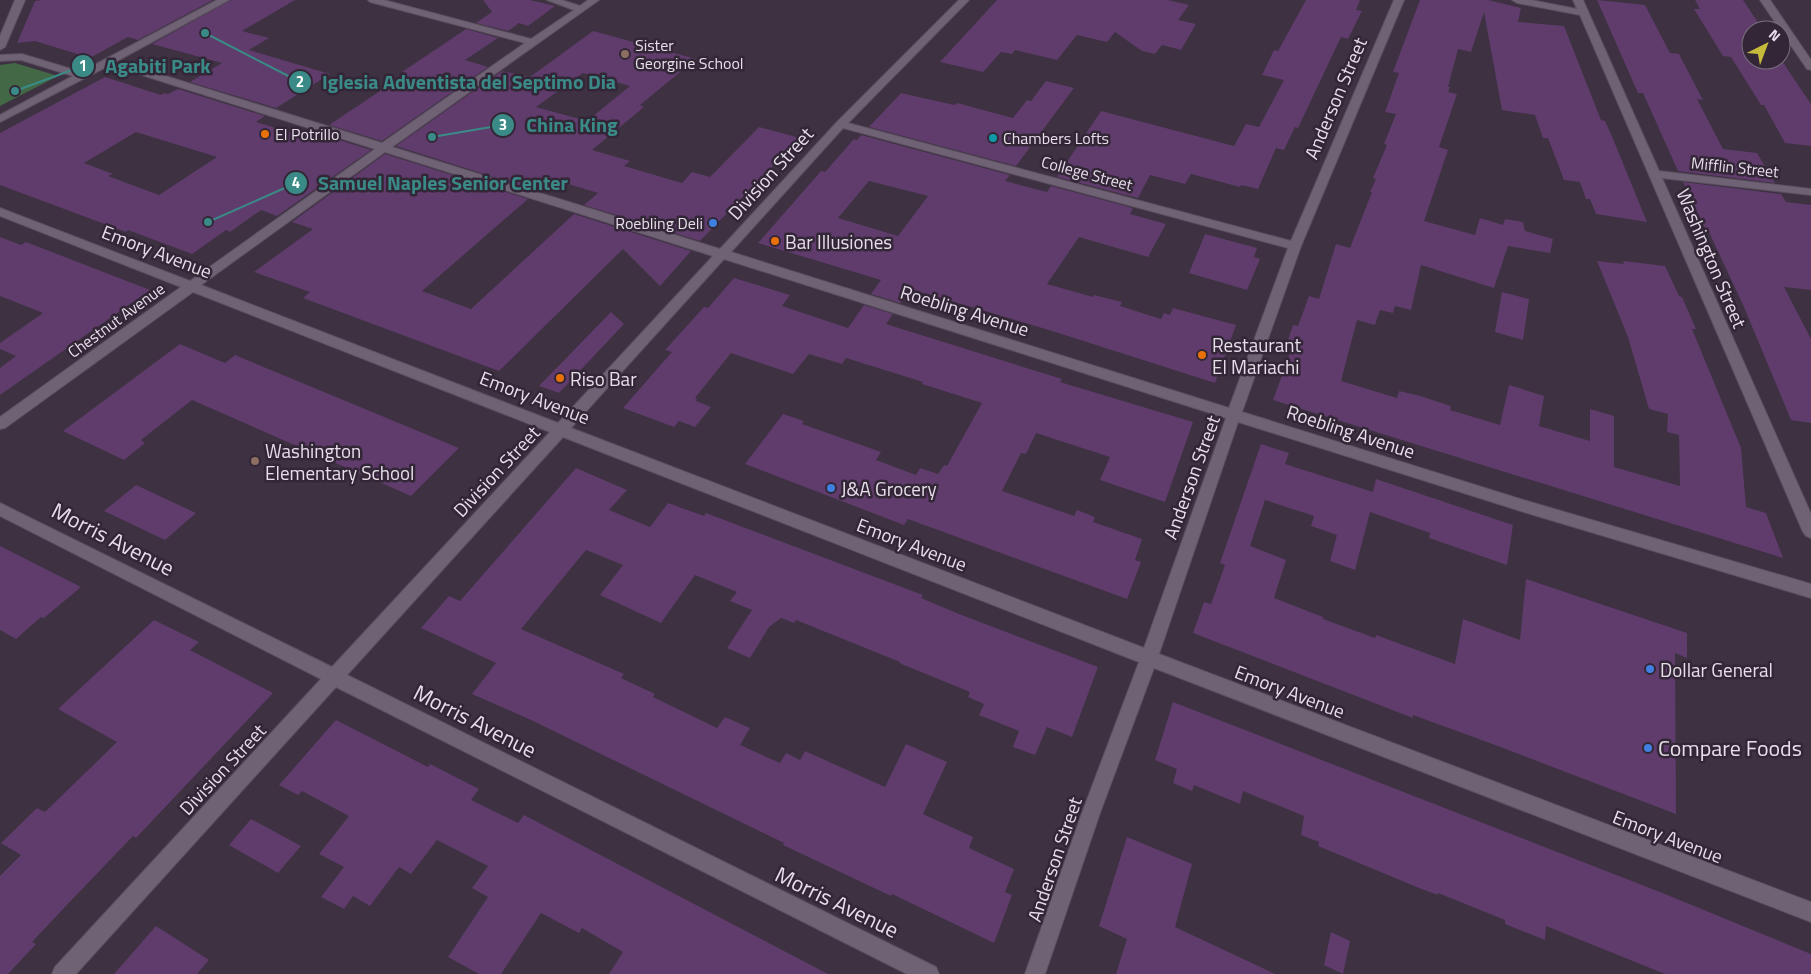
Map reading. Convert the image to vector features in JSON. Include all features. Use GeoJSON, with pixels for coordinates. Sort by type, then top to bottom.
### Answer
{"type":"FeatureCollection","features":[{"type":"Feature","properties":{"kind":"street"},"geometry":{"type":"LineString","coordinates":[[0,47],[20,0]]}},
{"type":"Feature","properties":{"kind":"street"},"geometry":{"type":"LineString","coordinates":[[0,118],[224,0]]}},
{"type":"Feature","properties":{"kind":"street"},"geometry":{"type":"LineString","coordinates":[[373,0],[533,42]]}},
{"type":"Feature","properties":{"kind":"street"},"geometry":{"type":"LineString","coordinates":[[552,0],[581,8]]}},
{"type":"Feature","properties":{"kind":"street","name":"Chestnut Avenue"},"geometry":{"type":"LineString","coordinates":[[0,424],[384,147],[594,0]]}},
{"type":"Feature","properties":{"kind":"street","name":"Division Street"},"geometry":{"type":"LineString","coordinates":[[62,974],[841,124],[964,0]]}},
{"type":"Feature","properties":{"kind":"street","name":"Anderson Street"},"geometry":{"type":"LineString","coordinates":[[1035,974],[1090,813],[1149,658],[1194,524],[1236,414],[1295,246],[1399,0]]}},
{"type":"Feature","properties":{"kind":"street"},"geometry":{"type":"LineString","coordinates":[[1517,0],[1584,13]]}},
{"type":"Feature","properties":{"kind":"street","name":"Washington Street"},"geometry":{"type":"LineString","coordinates":[[1578,0],[1656,174],[1811,532]]}},
{"type":"Feature","properties":{"kind":"street"},"geometry":{"type":"LineString","coordinates":[[1765,0],[1811,66]]}},
{"type":"Feature","properties":{"kind":"street"},"geometry":{"type":"LineString","coordinates":[[0,58],[22,57],[81,75]]}},
{"type":"Feature","properties":{"kind":"street","name":"Roebling Avenue"},"geometry":{"type":"LineString","coordinates":[[108,61],[1236,414],[1527,508],[1811,591]]}},
{"type":"Feature","properties":{"kind":"street","name":"College Street"},"geometry":{"type":"LineString","coordinates":[[841,124],[1295,246]]}},
{"type":"Feature","properties":{"kind":"street","name":"Mifflin Street"},"geometry":{"type":"LineString","coordinates":[[1656,174],[1811,192]]}},
{"type":"Feature","properties":{"kind":"street","name":"Emory Avenue"},"geometry":{"type":"LineString","coordinates":[[0,212],[1456,778],[1811,912]]}},
{"type":"Feature","properties":{"kind":"street","name":"Morris Avenue"},"geometry":{"type":"LineString","coordinates":[[0,509],[929,974]]}},
{"type":"Feature","properties":{"kind":"green space"},"geometry":{"type":"Polygon","coordinates":[[[15,63],[58,76],[0,106],[0,65],[15,63]]]}},
{"type":"Feature","properties":{"kind":"building"},"geometry":{"type":"Polygon","coordinates":[[[213,0],[138,40],[128,37],[90,58],[35,41],[17,43],[35,1],[213,0]]]}},
{"type":"Feature","properties":{"kind":"building"},"geometry":{"type":"Polygon","coordinates":[[[231,0],[295,0],[242,31],[269,38],[249,50],[330,74],[276,108],[190,82],[222,63],[152,44],[231,0]]]}},
{"type":"Feature","properties":{"kind":"building"},"geometry":{"type":"Polygon","coordinates":[[[483,0],[530,0],[555,6],[528,26],[519,23],[508,31],[476,23],[492,12],[483,0]]]}},
{"type":"Feature","properties":{"kind":"building"},"geometry":{"type":"Polygon","coordinates":[[[997,0],[1168,0],[1189,5],[1178,20],[1196,24],[1181,50],[1162,45],[1155,54],[1142,51],[1115,32],[1107,42],[1077,35],[1057,60],[1015,50],[1012,54],[1001,52],[983,72],[940,62],[997,0]]]}},
{"type":"Feature","properties":{"kind":"building"},"geometry":{"type":"Polygon","coordinates":[[[1306,0],[1360,0],[1356,10],[1362,11],[1348,39],[1341,37],[1298,128],[1295,127],[1284,150],[1276,148],[1258,189],[1241,185],[1240,187],[1191,174],[1185,184],[1150,175],[1138,198],[1057,177],[1101,111],[1234,146],[1246,124],[1259,127],[1284,80],[1262,75],[1274,50],[1278,51],[1306,0]]]}},
{"type":"Feature","properties":{"kind":"building"},"geometry":{"type":"Polygon","coordinates":[[[1420,0],[1488,0],[1521,8],[1518,22],[1564,26],[1601,120],[1605,121],[1611,134],[1647,222],[1596,214],[1590,199],[1586,199],[1580,182],[1564,180],[1548,138],[1543,138],[1535,115],[1502,110],[1484,12],[1471,52],[1458,49],[1448,87],[1450,87],[1448,92],[1457,94],[1439,147],[1448,150],[1424,221],[1475,235],[1480,218],[1503,225],[1505,219],[1523,222],[1525,231],[1553,239],[1550,253],[1508,246],[1494,288],[1421,265],[1411,310],[1395,306],[1393,313],[1380,310],[1375,325],[1357,320],[1341,381],[1397,398],[1399,391],[1420,396],[1451,406],[1450,410],[1500,425],[1509,385],[1544,396],[1539,426],[1590,441],[1590,409],[1614,416],[1614,467],[1680,486],[1679,435],[1667,432],[1668,414],[1649,409],[1628,337],[1597,261],[1624,264],[1623,261],[1665,266],[1679,296],[1682,297],[1696,329],[1692,329],[1741,448],[1746,507],[1766,513],[1783,558],[1273,400],[1293,345],[1287,343],[1293,325],[1298,326],[1309,296],[1319,299],[1336,244],[1350,248],[1372,192],[1370,192],[1376,179],[1373,178],[1387,145],[1384,144],[1396,114],[1385,112],[1399,73],[1393,72],[1420,0]]]}},
{"type":"Feature","properties":{"kind":"building"},"geometry":{"type":"Polygon","coordinates":[[[1597,0],[1645,5],[1670,53],[1679,54],[1703,100],[1697,99],[1723,149],[1757,153],[1775,183],[1678,171],[1643,93],[1638,93],[1597,0]]]}},
{"type":"Feature","properties":{"kind":"building"},"geometry":{"type":"Polygon","coordinates":[[[1695,0],[1743,0],[1756,20],[1741,20],[1741,70],[1788,70],[1811,104],[1811,146],[1785,143],[1764,105],[1761,105],[1731,57],[1723,56],[1694,9],[1700,9],[1695,0]]]}},
{"type":"Feature","properties":{"kind":"building"},"geometry":{"type":"Polygon","coordinates":[[[466,29],[498,38],[465,60],[488,67],[382,141],[329,125],[407,73],[402,72],[466,29]]]}},
{"type":"Feature","properties":{"kind":"building"},"geometry":{"type":"Polygon","coordinates":[[[593,31],[696,59],[640,105],[644,107],[592,150],[630,161],[624,166],[682,183],[692,172],[710,177],[759,127],[800,138],[700,241],[584,205],[598,193],[568,184],[564,179],[560,182],[551,179],[538,191],[396,146],[502,71],[530,77],[593,31]],[[583,73],[536,107],[587,121],[630,86],[583,73]]]}},
{"type":"Feature","properties":{"kind":"building"},"geometry":{"type":"Polygon","coordinates":[[[105,77],[161,95],[178,89],[265,116],[256,122],[309,138],[317,133],[371,150],[277,216],[261,210],[230,232],[226,230],[192,254],[128,230],[126,232],[0,185],[0,133],[105,77]],[[136,132],[84,163],[113,174],[108,176],[159,195],[217,157],[136,132]]]}},
{"type":"Feature","properties":{"kind":"building","name":"Chambers Lofts"},"geometry":{"type":"Polygon","coordinates":[[[1046,81],[1074,88],[1016,166],[869,127],[901,93],[954,105],[957,103],[1013,118],[1027,100],[1031,101],[1046,81]]]}},
{"type":"Feature","properties":{"kind":"building"},"geometry":{"type":"Polygon","coordinates":[[[861,135],[1010,175],[1005,181],[1047,192],[1051,186],[1133,208],[1130,214],[1166,224],[1148,257],[1079,237],[1047,284],[1093,297],[1094,295],[1122,302],[1120,306],[1161,319],[1164,313],[1170,315],[1173,308],[1236,325],[1215,383],[1049,330],[910,289],[900,303],[871,294],[881,280],[758,243],[821,171],[825,172],[854,139],[857,140],[861,135]],[[869,181],[838,218],[898,236],[928,196],[869,181]]]}},
{"type":"Feature","properties":{"kind":"building"},"geometry":{"type":"Polygon","coordinates":[[[385,154],[528,199],[422,291],[471,309],[574,214],[691,251],[660,286],[623,249],[499,371],[303,298],[310,292],[254,272],[313,229],[292,222],[385,154]]]}},
{"type":"Feature","properties":{"kind":"building"},"geometry":{"type":"Polygon","coordinates":[[[1683,182],[1781,194],[1786,202],[1811,205],[1811,290],[1784,287],[1811,339],[1811,423],[1791,420],[1744,307],[1683,182]]]}},
{"type":"Feature","properties":{"kind":"building"},"geometry":{"type":"Polygon","coordinates":[[[1205,234],[1257,248],[1254,257],[1260,259],[1247,290],[1189,273],[1205,234]]]}},
{"type":"Feature","properties":{"kind":"building"},"geometry":{"type":"Polygon","coordinates":[[[0,237],[21,245],[26,242],[150,290],[0,395],[0,368],[16,356],[0,349],[0,343],[43,313],[0,296],[0,237]]]}},
{"type":"Feature","properties":{"kind":"building"},"geometry":{"type":"Polygon","coordinates":[[[734,278],[790,295],[782,306],[848,328],[864,305],[893,314],[886,324],[1062,379],[1060,382],[1193,422],[1165,502],[1100,480],[1110,457],[1036,433],[1026,454],[1021,453],[1002,491],[1074,516],[1077,510],[1095,517],[1093,522],[1142,539],[1135,560],[1141,562],[1127,599],[908,519],[904,525],[745,464],[783,414],[804,421],[802,424],[881,452],[876,460],[916,475],[920,468],[938,474],[944,465],[947,466],[982,403],[846,358],[842,364],[809,354],[793,374],[731,353],[695,398],[697,399],[696,401],[711,407],[695,427],[679,421],[674,427],[623,408],[672,352],[665,350],[704,307],[708,308],[734,278]]]}},
{"type":"Feature","properties":{"kind":"building"},"geometry":{"type":"Polygon","coordinates":[[[1502,292],[1529,299],[1523,340],[1495,332],[1502,292]]]}},
{"type":"Feature","properties":{"kind":"building"},"geometry":{"type":"Polygon","coordinates":[[[611,312],[624,324],[559,393],[539,386],[611,312]]]}},
{"type":"Feature","properties":{"kind":"building","name":"Washington Elementary School"},"geometry":{"type":"Polygon","coordinates":[[[180,344],[225,363],[235,355],[459,448],[411,496],[192,400],[141,440],[145,443],[124,460],[63,431],[180,344]]]}},
{"type":"Feature","properties":{"kind":"building"},"geometry":{"type":"Polygon","coordinates":[[[1261,444],[1289,453],[1285,464],[1373,492],[1376,479],[1513,525],[1507,565],[1429,538],[1430,533],[1370,512],[1355,570],[1330,561],[1337,535],[1311,526],[1314,516],[1265,500],[1250,546],[1286,560],[1274,598],[1375,638],[1376,635],[1455,664],[1463,619],[1520,640],[1526,579],[1687,633],[1687,658],[1675,653],[1676,814],[1413,715],[1413,718],[1193,633],[1204,602],[1211,604],[1225,565],[1220,563],[1261,444]]]}},
{"type":"Feature","properties":{"kind":"building"},"geometry":{"type":"Polygon","coordinates":[[[576,468],[627,490],[609,510],[650,527],[668,503],[704,516],[706,513],[923,595],[921,598],[959,614],[1098,667],[1072,737],[1047,727],[1035,755],[1013,747],[1019,731],[979,715],[984,704],[968,697],[970,692],[796,620],[794,623],[781,618],[769,627],[750,658],[727,648],[752,610],[730,601],[737,592],[695,575],[661,623],[600,595],[623,565],[586,550],[521,629],[624,674],[621,678],[655,694],[653,697],[717,728],[725,717],[750,728],[740,745],[780,763],[786,753],[800,760],[805,751],[885,787],[906,744],[947,762],[923,814],[973,837],[969,848],[1014,869],[1005,892],[1012,895],[994,943],[783,845],[784,843],[531,720],[472,694],[496,663],[421,628],[449,596],[460,601],[576,468]]]}},
{"type":"Feature","properties":{"kind":"building"},"geometry":{"type":"Polygon","coordinates":[[[136,485],[196,513],[165,540],[104,511],[136,485]]]}},
{"type":"Feature","properties":{"kind":"building"},"geometry":{"type":"Polygon","coordinates":[[[0,546],[81,587],[44,618],[41,617],[16,639],[0,630],[0,546]]]}},
{"type":"Feature","properties":{"kind":"building"},"geometry":{"type":"Polygon","coordinates":[[[154,620],[199,642],[190,650],[273,693],[136,838],[133,836],[64,908],[32,942],[36,944],[8,974],[0,974],[0,876],[21,855],[1,843],[37,808],[45,812],[117,742],[58,709],[154,620]]]}},
{"type":"Feature","properties":{"kind":"building"},"geometry":{"type":"Polygon","coordinates":[[[1173,702],[1660,892],[1811,954],[1811,974],[1665,974],[1546,926],[1545,940],[1505,924],[1505,920],[1438,893],[1438,895],[1419,888],[1318,846],[1319,842],[1301,835],[1304,816],[1243,791],[1240,804],[1194,785],[1192,791],[1173,783],[1177,769],[1155,760],[1173,702]]]}},
{"type":"Feature","properties":{"kind":"building"},"geometry":{"type":"Polygon","coordinates":[[[336,720],[428,767],[430,764],[479,789],[471,800],[518,823],[524,815],[828,974],[609,974],[623,952],[582,928],[579,933],[541,913],[501,974],[479,974],[448,957],[488,897],[472,888],[488,866],[437,840],[411,874],[399,867],[370,906],[353,896],[344,909],[321,897],[344,867],[319,854],[349,816],[302,791],[298,795],[279,785],[336,720]]]}},
{"type":"Feature","properties":{"kind":"building"},"geometry":{"type":"Polygon","coordinates":[[[251,819],[301,846],[278,873],[229,845],[251,819]]]}},
{"type":"Feature","properties":{"kind":"building"},"geometry":{"type":"Polygon","coordinates":[[[1127,837],[1192,864],[1175,927],[1275,974],[1116,974],[1127,939],[1099,926],[1127,837]]]}},
{"type":"Feature","properties":{"kind":"building"},"geometry":{"type":"Polygon","coordinates":[[[156,926],[209,960],[197,974],[114,974],[156,926]]]}},
{"type":"Feature","properties":{"kind":"building"},"geometry":{"type":"Polygon","coordinates":[[[1331,932],[1350,941],[1343,974],[1324,965],[1331,932]]]}},
{"type":"Feature","properties":{"kind":"place","name":"Iglesia Adventista del Septimo Dia"},"geometry":{"type":"Point","coordinates":[205,33]}},
{"type":"Feature","properties":{"kind":"place","name":"Sister Georgine School"},"geometry":{"type":"Point","coordinates":[625,54]}},
{"type":"Feature","properties":{"kind":"place","name":"Agabiti Park"},"geometry":{"type":"Point","coordinates":[15,91]}},
{"type":"Feature","properties":{"kind":"place","name":"El Potrillo"},"geometry":{"type":"Point","coordinates":[265,134]}},
{"type":"Feature","properties":{"kind":"place","name":"China King"},"geometry":{"type":"Point","coordinates":[432,137]}},
{"type":"Feature","properties":{"kind":"place","name":"Chambers Lofts"},"geometry":{"type":"Point","coordinates":[993,138]}},
{"type":"Feature","properties":{"kind":"place","name":"Samuel Naples Senior Center"},"geometry":{"type":"Point","coordinates":[208,222]}},
{"type":"Feature","properties":{"kind":"place","name":"Roebling Deli"},"geometry":{"type":"Point","coordinates":[713,223]}},
{"type":"Feature","properties":{"kind":"place","name":"Bar Illusiones"},"geometry":{"type":"Point","coordinates":[775,241]}},
{"type":"Feature","properties":{"kind":"place","name":"Restaurant El Mariachi"},"geometry":{"type":"Point","coordinates":[1202,355]}},
{"type":"Feature","properties":{"kind":"place","name":"Riso Bar"},"geometry":{"type":"Point","coordinates":[560,378]}},
{"type":"Feature","properties":{"kind":"place","name":"Washington Elementary School"},"geometry":{"type":"Point","coordinates":[255,461]}},
{"type":"Feature","properties":{"kind":"place","name":"J&A Grocery"},"geometry":{"type":"Point","coordinates":[831,488]}},
{"type":"Feature","properties":{"kind":"place","name":"Dollar General"},"geometry":{"type":"Point","coordinates":[1650,669]}},
{"type":"Feature","properties":{"kind":"place","name":"Compare Foods"},"geometry":{"type":"Point","coordinates":[1648,748]}}]}
